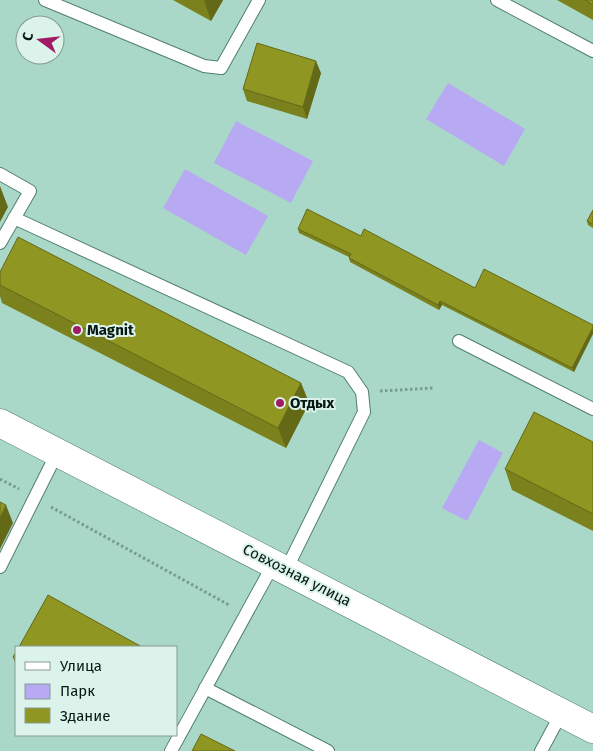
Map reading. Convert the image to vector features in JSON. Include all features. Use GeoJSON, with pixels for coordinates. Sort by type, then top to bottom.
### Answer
{"type":"FeatureCollection","features":[{"type":"Feature","properties":{"kind":"street","name":"Совхозная улица"},"geometry":{"type":"LineString","coordinates":[[0,423],[592,726]]}},
{"type":"Feature","properties":{"kind":"lane"},"geometry":{"type":"LineString","coordinates":[[45,0],[68,4],[204,66],[221,68],[259,0]]}},
{"type":"Feature","properties":{"kind":"lane"},"geometry":{"type":"LineString","coordinates":[[497,0],[593,50]]}},
{"type":"Feature","properties":{"kind":"lane"},"geometry":{"type":"LineString","coordinates":[[0,174],[30,191],[0,243]]}},
{"type":"Feature","properties":{"kind":"lane"},"geometry":{"type":"LineString","coordinates":[[14,218],[348,372],[362,392],[364,412],[280,567],[247,612],[171,751]]}},
{"type":"Feature","properties":{"kind":"lane"},"geometry":{"type":"LineString","coordinates":[[459,342],[593,409]]}},
{"type":"Feature","properties":{"kind":"lane"},"geometry":{"type":"LineString","coordinates":[[0,568],[57,453]]}},
{"type":"Feature","properties":{"kind":"lane"},"geometry":{"type":"LineString","coordinates":[[205,688],[328,751]]}},
{"type":"Feature","properties":{"kind":"lane"},"geometry":{"type":"LineString","coordinates":[[541,751],[562,712]]}},
{"type":"Feature","properties":{"kind":"path"},"geometry":{"type":"LineString","coordinates":[[362,392],[434,388]]}},
{"type":"Feature","properties":{"kind":"path"},"geometry":{"type":"LineString","coordinates":[[0,479],[219,601],[247,612]]}},
{"type":"Feature","properties":{"kind":"green space"},"geometry":{"type":"Polygon","coordinates":[[[448,83],[525,129],[504,166],[426,119],[448,83]]]}},
{"type":"Feature","properties":{"kind":"green space"},"geometry":{"type":"Polygon","coordinates":[[[236,121],[313,161],[291,203],[214,163],[236,121]]]}},
{"type":"Feature","properties":{"kind":"green space"},"geometry":{"type":"Polygon","coordinates":[[[185,169],[268,216],[246,255],[163,208],[185,169]]]}},
{"type":"Feature","properties":{"kind":"green space"},"geometry":{"type":"Polygon","coordinates":[[[479,440],[503,453],[467,521],[442,508],[479,440]]]}},
{"type":"Feature","properties":{"kind":"building"},"geometry":{"type":"Polygon","coordinates":[[[585,0],[593,0],[593,5],[585,0]]]}},
{"type":"Feature","properties":{"kind":"building"},"geometry":{"type":"Polygon","coordinates":[[[257,43],[316,61],[303,107],[243,89],[257,43]]]}},
{"type":"Feature","properties":{"kind":"building"},"geometry":{"type":"Polygon","coordinates":[[[307,209],[361,236],[364,229],[475,288],[484,269],[593,325],[593,327],[572,368],[440,301],[438,305],[349,258],[351,254],[298,229],[307,209]]]}},
{"type":"Feature","properties":{"kind":"building"},"geometry":{"type":"Polygon","coordinates":[[[593,210],[593,224],[587,221],[593,210]]]}},
{"type":"Feature","properties":{"kind":"building"},"geometry":{"type":"Polygon","coordinates":[[[18,237],[301,383],[278,428],[0,285],[0,272],[18,237]]]}},
{"type":"Feature","properties":{"kind":"building"},"geometry":{"type":"Polygon","coordinates":[[[534,412],[593,442],[593,514],[505,469],[534,412]]]}},
{"type":"Feature","properties":{"kind":"building"},"geometry":{"type":"Polygon","coordinates":[[[0,502],[6,505],[0,518],[0,502]]]}},
{"type":"Feature","properties":{"kind":"building"},"geometry":{"type":"Polygon","coordinates":[[[48,595],[140,646],[20,646],[48,595]]]}},
{"type":"Feature","properties":{"kind":"building"},"geometry":{"type":"Polygon","coordinates":[[[201,734],[235,751],[192,751],[201,734]]]}},
{"type":"Feature","properties":{"kind":"place","name":"Magnit"},"geometry":{"type":"Point","coordinates":[77,330]}},
{"type":"Feature","properties":{"kind":"place","name":"Отдых"},"geometry":{"type":"Point","coordinates":[280,403]}}]}
